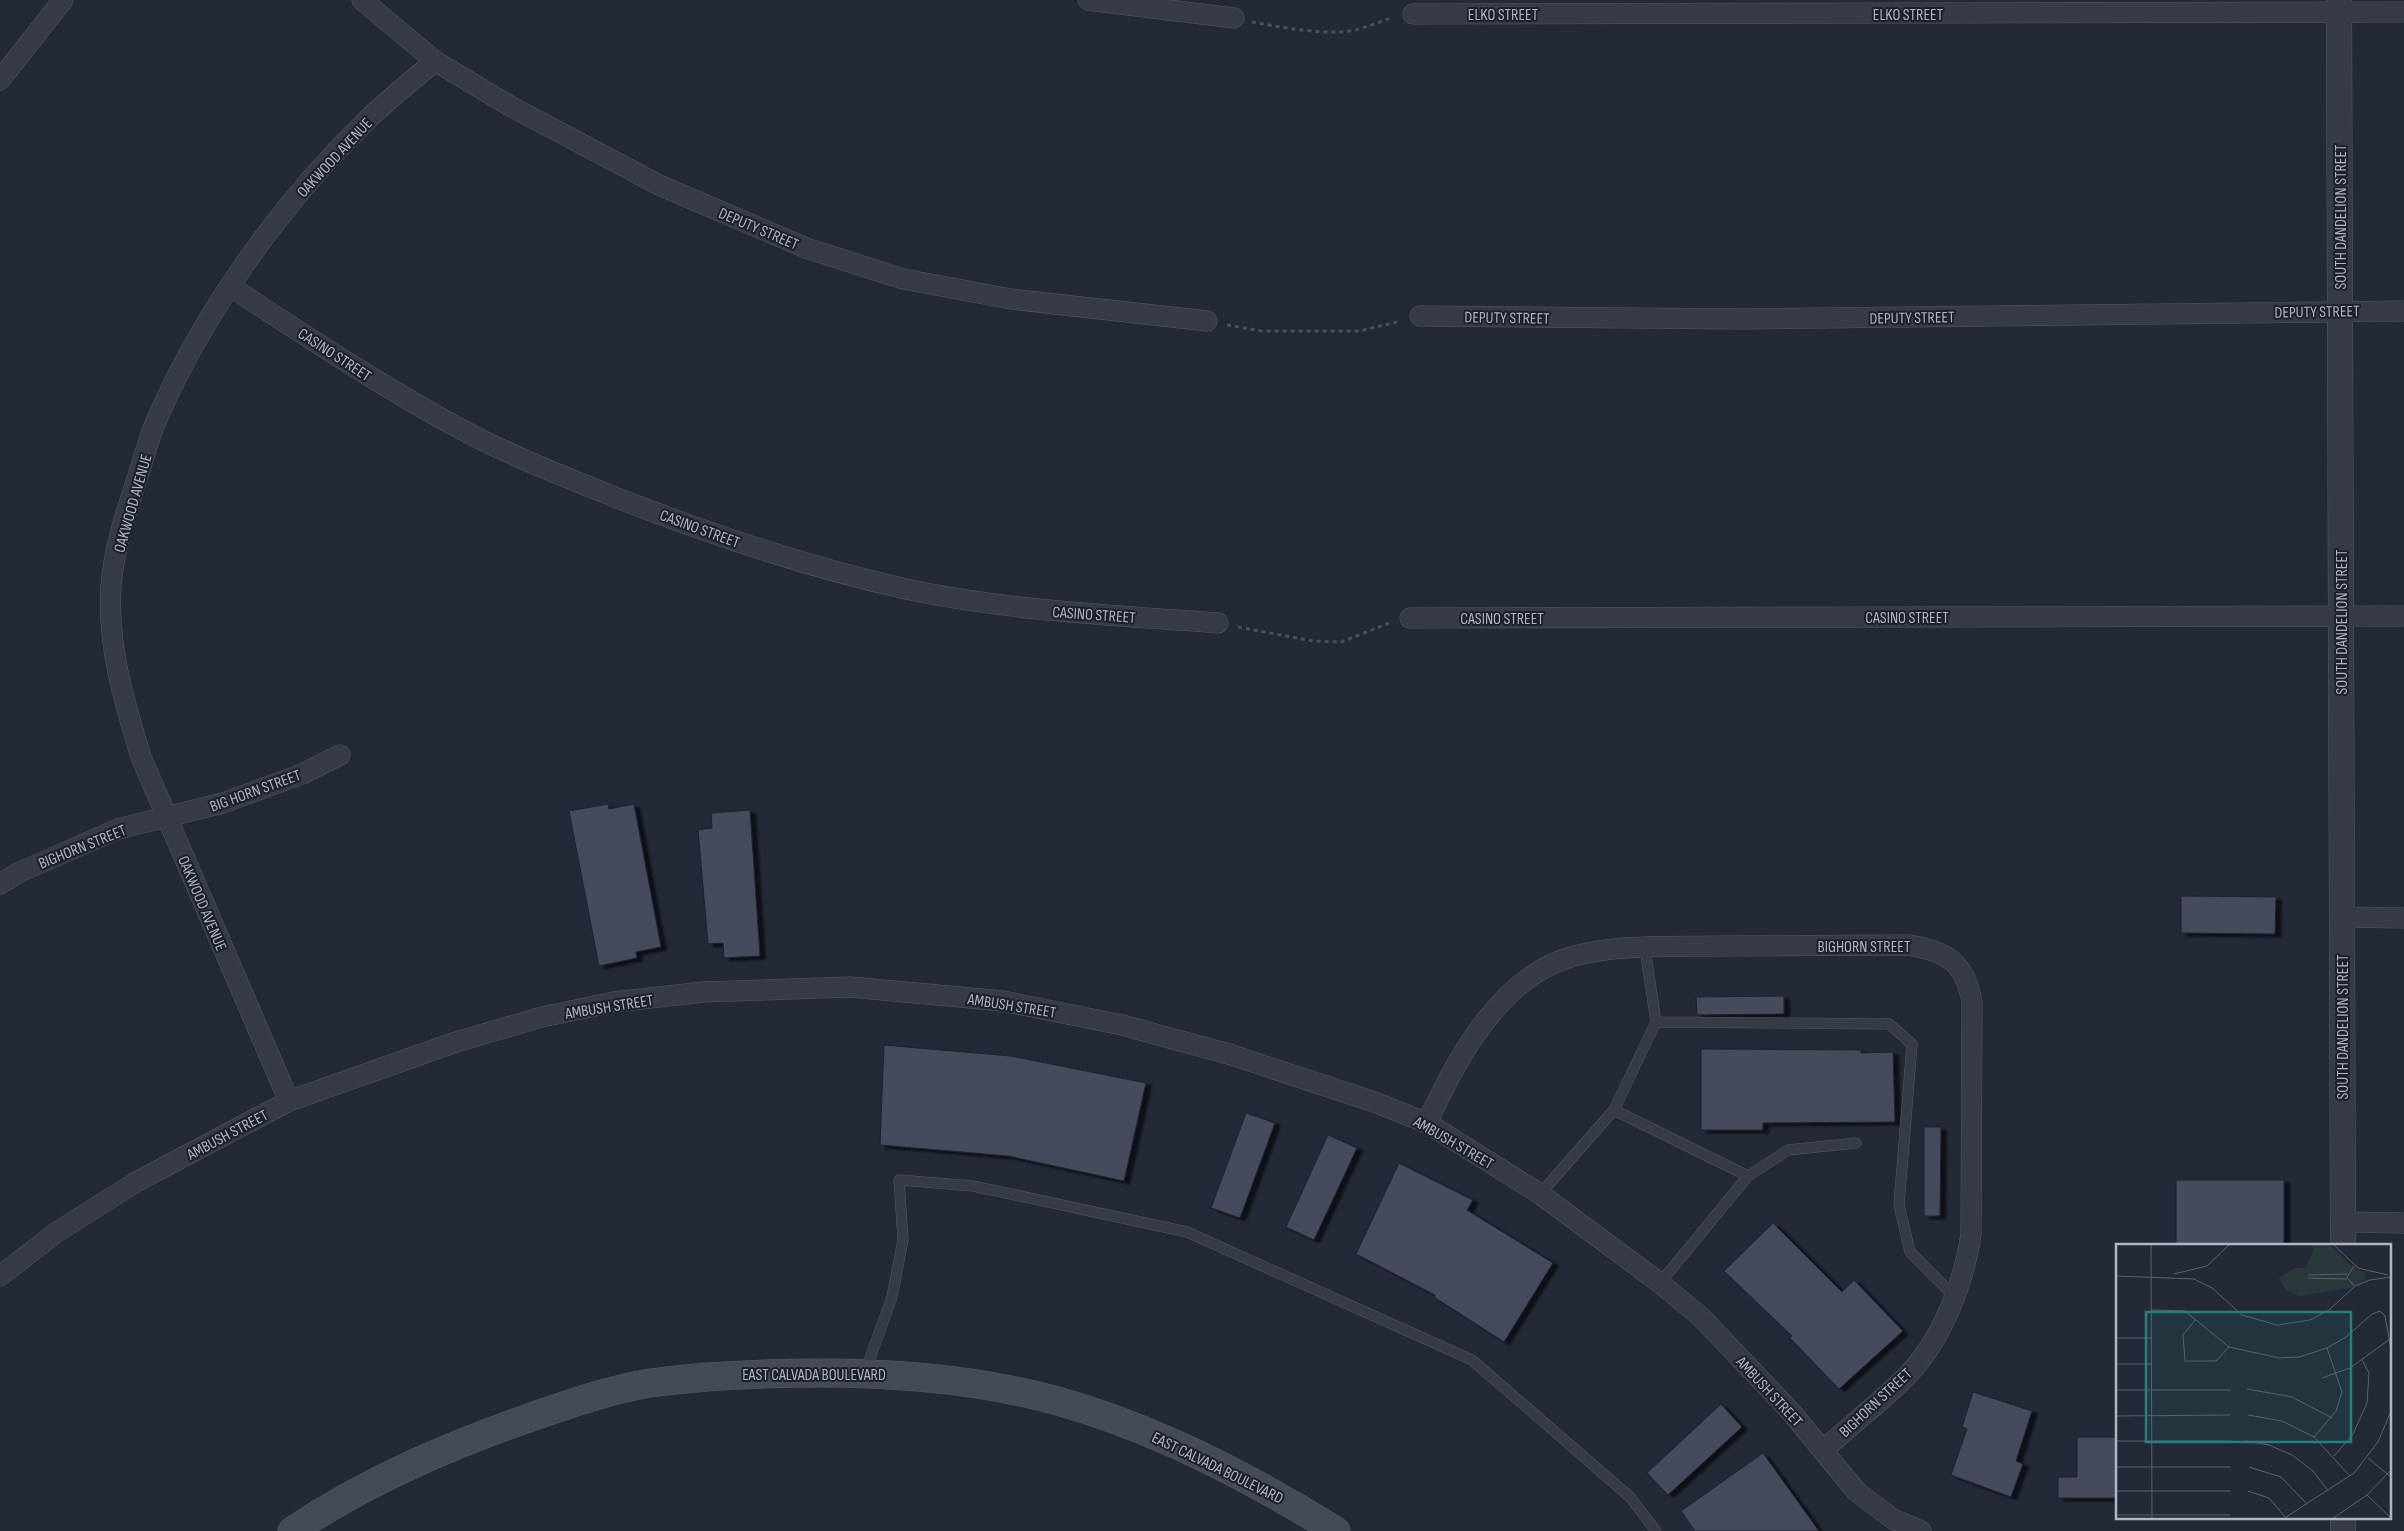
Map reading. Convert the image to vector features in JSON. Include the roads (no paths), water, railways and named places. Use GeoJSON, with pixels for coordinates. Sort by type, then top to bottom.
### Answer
{"type":"FeatureCollection","features":[{"type":"Feature","properties":{"kind":"main road","name":"EAST CALVADA BOULEVARD"},"geometry":{"type":"LineString","coordinates":[[292,1531],[319,1513],[407,1465],[484,1433],[593,1396],[648,1384],[743,1373],[864,1373],[922,1377],[968,1383],[1052,1399],[1096,1413],[1184,1447],[1282,1497],[1336,1531]]}},
{"type":"Feature","properties":{"kind":"street"},"geometry":{"type":"LineString","coordinates":[[0,80],[63,0]]}},
{"type":"Feature","properties":{"kind":"street","name":"DEPUTY STREET"},"geometry":{"type":"LineString","coordinates":[[362,0],[435,61],[510,106],[659,185],[806,248],[903,279],[1011,299],[1207,322]]}},
{"type":"Feature","properties":{"kind":"street"},"geometry":{"type":"LineString","coordinates":[[1088,0],[1234,18]]}},
{"type":"Feature","properties":{"kind":"street","name":"ELKO STREET"},"geometry":{"type":"LineString","coordinates":[[1413,14],[2339,6],[2404,12]]}},
{"type":"Feature","properties":{"kind":"street","name":"SOUTH DANDELION STREET"},"geometry":{"type":"LineString","coordinates":[[2339,6],[2343,1234]]}},
{"type":"Feature","properties":{"kind":"street","name":"OAKWOOD AVENUE"},"geometry":{"type":"LineString","coordinates":[[289,1101],[141,757],[123,697],[112,634],[111,586],[121,529],[156,421],[183,364],[231,287],[284,210],[365,122],[435,61]]}},
{"type":"Feature","properties":{"kind":"street","name":"CASINO STREET"},"geometry":{"type":"LineString","coordinates":[[231,287],[384,386],[459,428],[546,470],[696,528],[765,552],[906,589],[1018,608],[1218,623]]}},
{"type":"Feature","properties":{"kind":"street","name":"DEPUTY STREET"},"geometry":{"type":"LineString","coordinates":[[1420,316],[1744,319],[2404,311]]}},
{"type":"Feature","properties":{"kind":"street","name":"CASINO STREET"},"geometry":{"type":"LineString","coordinates":[[1410,618],[2404,616]]}},
{"type":"Feature","properties":{"kind":"street","name":"BIG HORN STREET"},"geometry":{"type":"LineString","coordinates":[[166,818],[224,803],[302,774],[340,755]]}},
{"type":"Feature","properties":{"kind":"street","name":"BIGHORN STREET"},"geometry":{"type":"LineString","coordinates":[[0,884],[20,872],[118,829],[166,818]]}},
{"type":"Feature","properties":{"kind":"street"},"geometry":{"type":"LineString","coordinates":[[2341,917],[2404,918]]}},
{"type":"Feature","properties":{"kind":"street","name":"BIGHORN STREET"},"geometry":{"type":"LineString","coordinates":[[1427,1123],[1447,1080],[1472,1038],[1516,988],[1550,965],[1586,952],[1645,948],[1908,945],[1946,955],[1963,971],[1968,981],[1972,1002],[1970,1235],[1967,1258],[1956,1296],[1931,1344],[1905,1378],[1823,1450]]}},
{"type":"Feature","properties":{"kind":"street","name":"AMBUSH STREET"},"geometry":{"type":"LineString","coordinates":[[0,1276],[57,1232],[136,1182],[289,1101],[456,1042],[542,1018],[614,1002],[704,992],[850,988],[1003,1001],[1122,1025],[1241,1058],[1377,1102],[1427,1123],[1540,1194],[1660,1283],[1701,1317],[1792,1413],[1856,1490],[1893,1519],[1921,1531]]}},
{"type":"Feature","properties":{"kind":"street"},"geometry":{"type":"LineString","coordinates":[[2343,1234],[2404,1222]]}},
{"type":"Feature","properties":{"kind":"street"},"geometry":{"type":"LineString","coordinates":[[2343,1518],[2343,1531]]}},
{"type":"Feature","properties":{"kind":"lane"},"geometry":{"type":"LineString","coordinates":[[1540,1194],[1614,1110],[1656,1022],[1645,948]]}},
{"type":"Feature","properties":{"kind":"lane"},"geometry":{"type":"LineString","coordinates":[[1656,1022],[1889,1024],[1912,1044],[1899,1205],[1910,1252],[1956,1296]]}},
{"type":"Feature","properties":{"kind":"lane"},"geometry":{"type":"LineString","coordinates":[[1614,1110],[1748,1176]]}},
{"type":"Feature","properties":{"kind":"lane"},"geometry":{"type":"LineString","coordinates":[[1660,1283],[1748,1176],[1788,1150],[1856,1143]]}},
{"type":"Feature","properties":{"kind":"lane"},"geometry":{"type":"LineString","coordinates":[[864,1373],[892,1296],[903,1240],[899,1180],[973,1186],[1187,1232],[1472,1360],[1630,1497],[1656,1531]]}}]}
